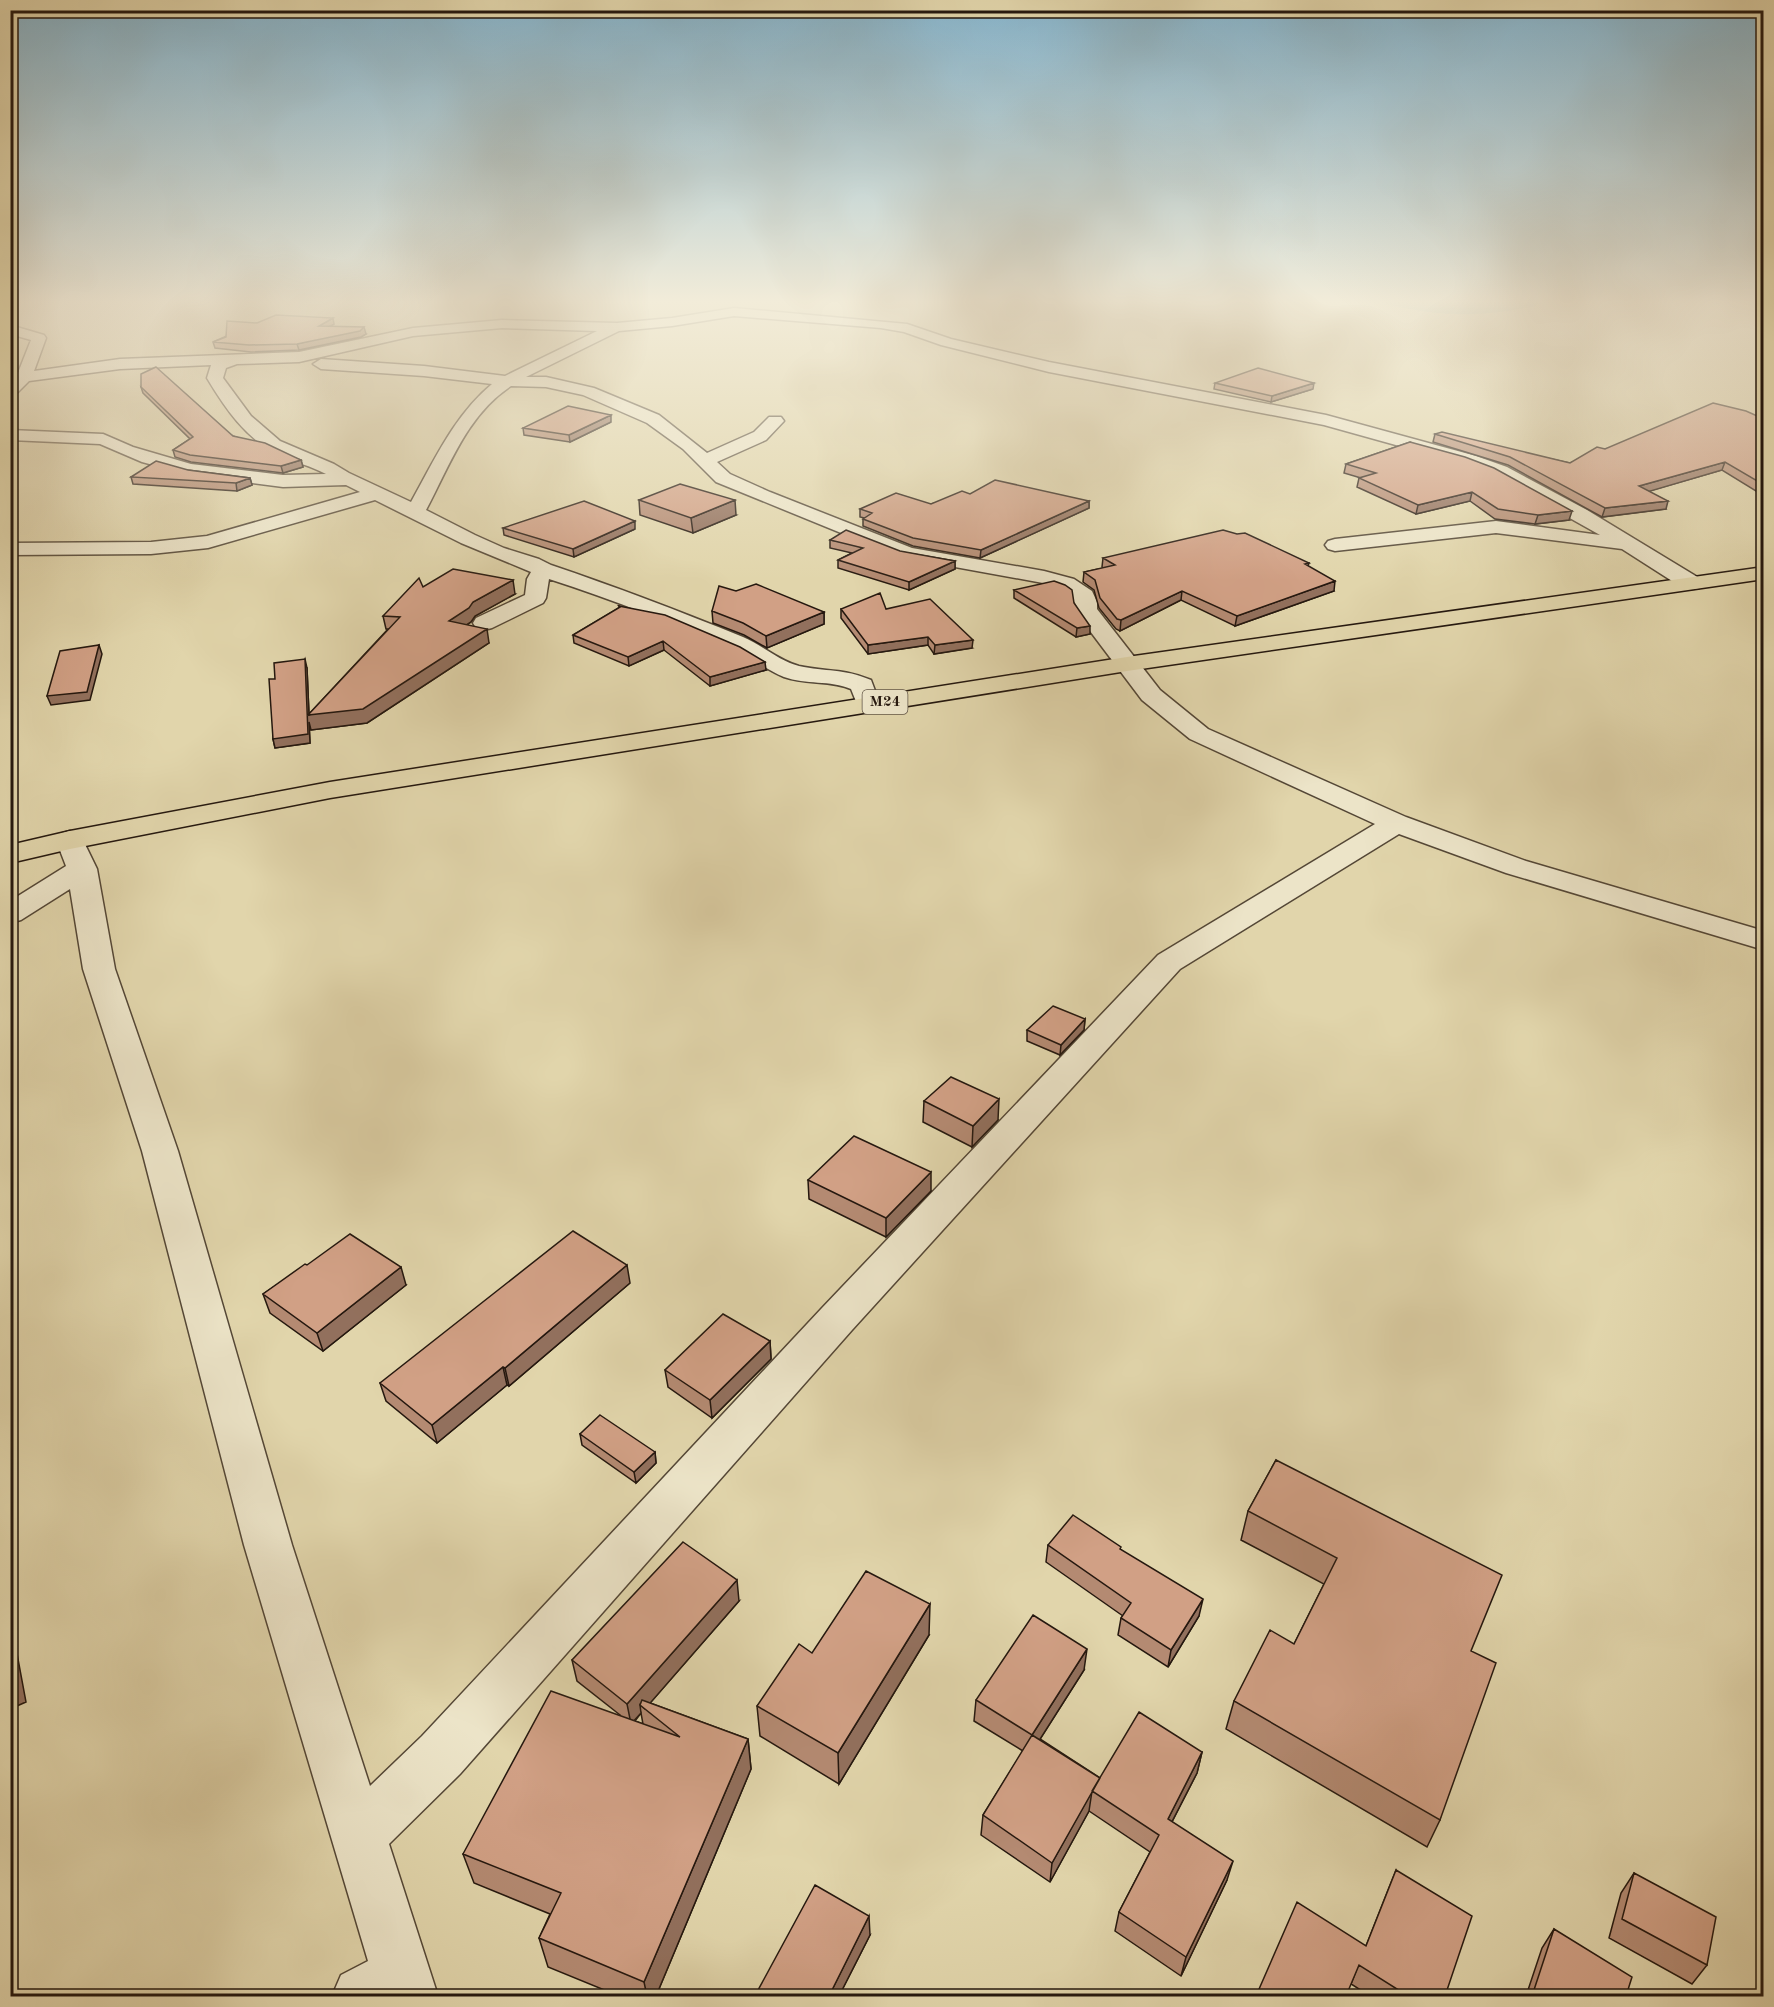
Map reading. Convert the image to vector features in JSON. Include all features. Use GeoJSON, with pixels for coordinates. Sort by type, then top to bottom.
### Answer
{"type":"FeatureCollection","features":[{"type":"Feature","properties":{"kind":"main road","name":"M24"},"geometry":{"type":"LineString","coordinates":[[10,854],[76,855],[330,790],[1127,664],[1764,573]]}},
{"type":"Feature","properties":{"kind":"street"},"geometry":{"type":"LineString","coordinates":[[224,393],[231,405],[261,437],[283,450],[331,469],[497,552],[532,562],[543,570],[623,596],[707,630],[752,649],[775,666],[795,673],[845,678],[862,685],[868,704]]}},
{"type":"Feature","properties":{"kind":"street"},"geometry":{"type":"LineString","coordinates":[[415,512],[469,416],[492,393]]}},
{"type":"Feature","properties":{"kind":"street"},"geometry":{"type":"LineString","coordinates":[[591,393],[653,419],[688,445],[723,478],[753,492],[907,553],[1024,572],[1066,583],[1082,591],[1088,601],[1086,610],[1151,695],[1199,734],[1396,822],[1516,867],[1764,942]]}},
{"type":"Feature","properties":{"kind":"street"},"geometry":{"type":"LineString","coordinates":[[1181,393],[1326,420],[1470,460],[1500,471],[1580,514],[1691,584]]}},
{"type":"Feature","properties":{"kind":"street"},"geometry":{"type":"LineString","coordinates":[[703,461],[760,436],[775,421]]}},
{"type":"Feature","properties":{"kind":"street"},"geometry":{"type":"LineString","coordinates":[[10,435],[102,439],[128,451],[190,469],[283,481],[349,479]]}},
{"type":"Feature","properties":{"kind":"street"},"geometry":{"type":"LineString","coordinates":[[10,549],[151,548],[208,542],[378,493]]}},
{"type":"Feature","properties":{"kind":"street"},"geometry":{"type":"LineString","coordinates":[[1335,545],[1496,527],[1634,546]]}},
{"type":"Feature","properties":{"kind":"street"},"geometry":{"type":"LineString","coordinates":[[484,623],[535,598],[538,579],[543,570]]}},
{"type":"Feature","properties":{"kind":"street"},"geometry":{"type":"LineString","coordinates":[[358,1835],[441,1755],[837,1319],[1168,962],[1396,822]]}},
{"type":"Feature","properties":{"kind":"street"},"geometry":{"type":"LineString","coordinates":[[10,914],[76,855]]}},
{"type":"Feature","properties":{"kind":"street"},"geometry":{"type":"LineString","coordinates":[[76,855],[99,969],[160,1151],[268,1545],[358,1835],[391,1989]]}},
{"type":"Feature","properties":{"kind":"building"},"geometry":{"type":"Polygon","coordinates":[[[147,393],[185,393],[233,436],[265,443],[301,460],[281,466],[190,455],[173,450],[193,437],[147,393]]]}},
{"type":"Feature","properties":{"kind":"building"},"geometry":{"type":"Polygon","coordinates":[[[1257,393],[1283,393],[1272,396],[1257,393]]]}},
{"type":"Feature","properties":{"kind":"building"},"geometry":{"type":"Polygon","coordinates":[[[1713,403],[1746,411],[1764,419],[1764,485],[1725,462],[1639,486],[1668,501],[1605,508],[1510,457],[1435,434],[1442,432],[1570,463],[1597,447],[1605,449],[1713,403]]]}},
{"type":"Feature","properties":{"kind":"building"},"geometry":{"type":"Polygon","coordinates":[[[568,406],[611,415],[569,435],[523,428],[568,406]]]}},
{"type":"Feature","properties":{"kind":"building"},"geometry":{"type":"Polygon","coordinates":[[[1410,442],[1465,457],[1494,468],[1572,511],[1538,515],[1498,509],[1472,492],[1418,505],[1359,478],[1376,473],[1346,464],[1410,442]]]}},
{"type":"Feature","properties":{"kind":"building"},"geometry":{"type":"Polygon","coordinates":[[[156,461],[188,470],[250,478],[236,483],[131,477],[156,461]]]}},
{"type":"Feature","properties":{"kind":"building"},"geometry":{"type":"Polygon","coordinates":[[[995,480],[1089,501],[981,550],[913,538],[863,519],[872,513],[860,509],[896,493],[931,504],[962,491],[970,494],[995,480]]]}},
{"type":"Feature","properties":{"kind":"building"},"geometry":{"type":"Polygon","coordinates":[[[680,484],[735,500],[691,518],[639,500],[680,484]]]}},
{"type":"Feature","properties":{"kind":"building"},"geometry":{"type":"Polygon","coordinates":[[[584,501],[635,521],[573,549],[503,528],[584,501]]]}},
{"type":"Feature","properties":{"kind":"building"},"geometry":{"type":"Polygon","coordinates":[[[846,530],[900,551],[955,561],[909,582],[838,560],[863,548],[830,540],[846,530]]]}},
{"type":"Feature","properties":{"kind":"building"},"geometry":{"type":"Polygon","coordinates":[[[1223,530],[1237,534],[1245,533],[1309,563],[1305,564],[1335,581],[1237,616],[1182,591],[1121,620],[1117,619],[1100,598],[1095,580],[1084,572],[1115,565],[1103,558],[1223,530]]]}},
{"type":"Feature","properties":{"kind":"building"},"geometry":{"type":"Polygon","coordinates":[[[453,569],[513,580],[473,602],[469,608],[449,621],[487,629],[363,709],[308,715],[400,617],[383,616],[419,578],[423,587],[453,569]]]}},
{"type":"Feature","properties":{"kind":"building"},"geometry":{"type":"Polygon","coordinates":[[[1054,581],[1072,590],[1074,603],[1090,626],[1077,628],[1014,590],[1054,581]]]}},
{"type":"Feature","properties":{"kind":"building"},"geometry":{"type":"Polygon","coordinates":[[[756,584],[824,612],[766,636],[743,623],[712,611],[719,586],[736,591],[756,584]]]}},
{"type":"Feature","properties":{"kind":"building"},"geometry":{"type":"Polygon","coordinates":[[[880,593],[886,609],[930,599],[973,640],[935,645],[928,637],[868,645],[841,609],[880,593]]]}},
{"type":"Feature","properties":{"kind":"building"},"geometry":{"type":"Polygon","coordinates":[[[619,606],[665,615],[740,647],[765,662],[710,677],[663,641],[628,657],[573,635],[619,606]]]}},
{"type":"Feature","properties":{"kind":"building"},"geometry":{"type":"Polygon","coordinates":[[[99,645],[87,692],[47,696],[60,651],[99,645]]]}},
{"type":"Feature","properties":{"kind":"building"},"geometry":{"type":"Polygon","coordinates":[[[305,659],[308,734],[273,739],[269,679],[275,679],[274,663],[305,659]]]}},
{"type":"Feature","properties":{"kind":"building"},"geometry":{"type":"Polygon","coordinates":[[[1053,1006],[1085,1019],[1061,1045],[1027,1030],[1053,1006]]]}},
{"type":"Feature","properties":{"kind":"building"},"geometry":{"type":"Polygon","coordinates":[[[951,1077],[999,1099],[973,1126],[924,1101],[951,1077]]]}},
{"type":"Feature","properties":{"kind":"building"},"geometry":{"type":"Polygon","coordinates":[[[854,1136],[931,1172],[886,1218],[808,1180],[854,1136]]]}},
{"type":"Feature","properties":{"kind":"building"},"geometry":{"type":"Polygon","coordinates":[[[573,1231],[627,1265],[505,1368],[503,1367],[432,1425],[380,1383],[573,1231]]]}},
{"type":"Feature","properties":{"kind":"building"},"geometry":{"type":"Polygon","coordinates":[[[350,1234],[401,1267],[317,1333],[263,1294],[305,1264],[307,1265],[350,1234]]]}},
{"type":"Feature","properties":{"kind":"building"},"geometry":{"type":"Polygon","coordinates":[[[723,1314],[770,1341],[710,1400],[665,1370],[723,1314]]]}},
{"type":"Feature","properties":{"kind":"building"},"geometry":{"type":"Polygon","coordinates":[[[600,1415],[655,1452],[634,1472],[580,1434],[600,1415]]]}},
{"type":"Feature","properties":{"kind":"building"},"geometry":{"type":"Polygon","coordinates":[[[1276,1460],[1502,1575],[1471,1651],[1496,1663],[1440,1820],[1234,1701],[1270,1630],[1294,1644],[1337,1558],[1248,1511],[1276,1460]]]}},
{"type":"Feature","properties":{"kind":"building"},"geometry":{"type":"Polygon","coordinates":[[[1073,1515],[1121,1547],[1120,1549],[1203,1599],[1171,1650],[1121,1618],[1131,1603],[1048,1545],[1073,1515]]]}},
{"type":"Feature","properties":{"kind":"building"},"geometry":{"type":"Polygon","coordinates":[[[683,1542],[737,1580],[627,1704],[572,1660],[683,1542]]]}},
{"type":"Feature","properties":{"kind":"building"},"geometry":{"type":"Polygon","coordinates":[[[866,1571],[930,1604],[838,1753],[757,1706],[799,1644],[812,1653],[866,1571]]]}},
{"type":"Feature","properties":{"kind":"building"},"geometry":{"type":"Polygon","coordinates":[[[1033,1615],[1087,1649],[1032,1735],[976,1700],[1033,1615]]]}},
{"type":"Feature","properties":{"kind":"building"},"geometry":{"type":"Polygon","coordinates":[[[551,1691],[680,1737],[640,1705],[642,1700],[748,1739],[644,1982],[539,1938],[561,1893],[463,1854],[551,1691]]]}},
{"type":"Feature","properties":{"kind":"building"},"geometry":{"type":"Polygon","coordinates":[[[1139,1712],[1202,1752],[1168,1819],[1233,1861],[1186,1957],[1119,1912],[1159,1835],[1092,1791],[1139,1712]]]}},
{"type":"Feature","properties":{"kind":"building"},"geometry":{"type":"Polygon","coordinates":[[[1032,1735],[1100,1778],[1052,1863],[983,1815],[1032,1735]]]}},
{"type":"Feature","properties":{"kind":"building"},"geometry":{"type":"Polygon","coordinates":[[[1396,1870],[1472,1916],[1445,1996],[1408,1996],[1359,1965],[1346,1996],[1256,1996],[1297,1902],[1366,1946],[1396,1870]]]}},
{"type":"Feature","properties":{"kind":"building"},"geometry":{"type":"Polygon","coordinates":[[[1634,1873],[1716,1917],[1707,1965],[1622,1919],[1634,1873]]]}},
{"type":"Feature","properties":{"kind":"building"},"geometry":{"type":"Polygon","coordinates":[[[815,1885],[869,1916],[829,1996],[765,1996],[757,1992],[815,1885]]]}},
{"type":"Feature","properties":{"kind":"building"},"geometry":{"type":"Polygon","coordinates":[[[1554,1929],[1632,1977],[1626,1996],[1532,1996],[1554,1929]]]}}]}
